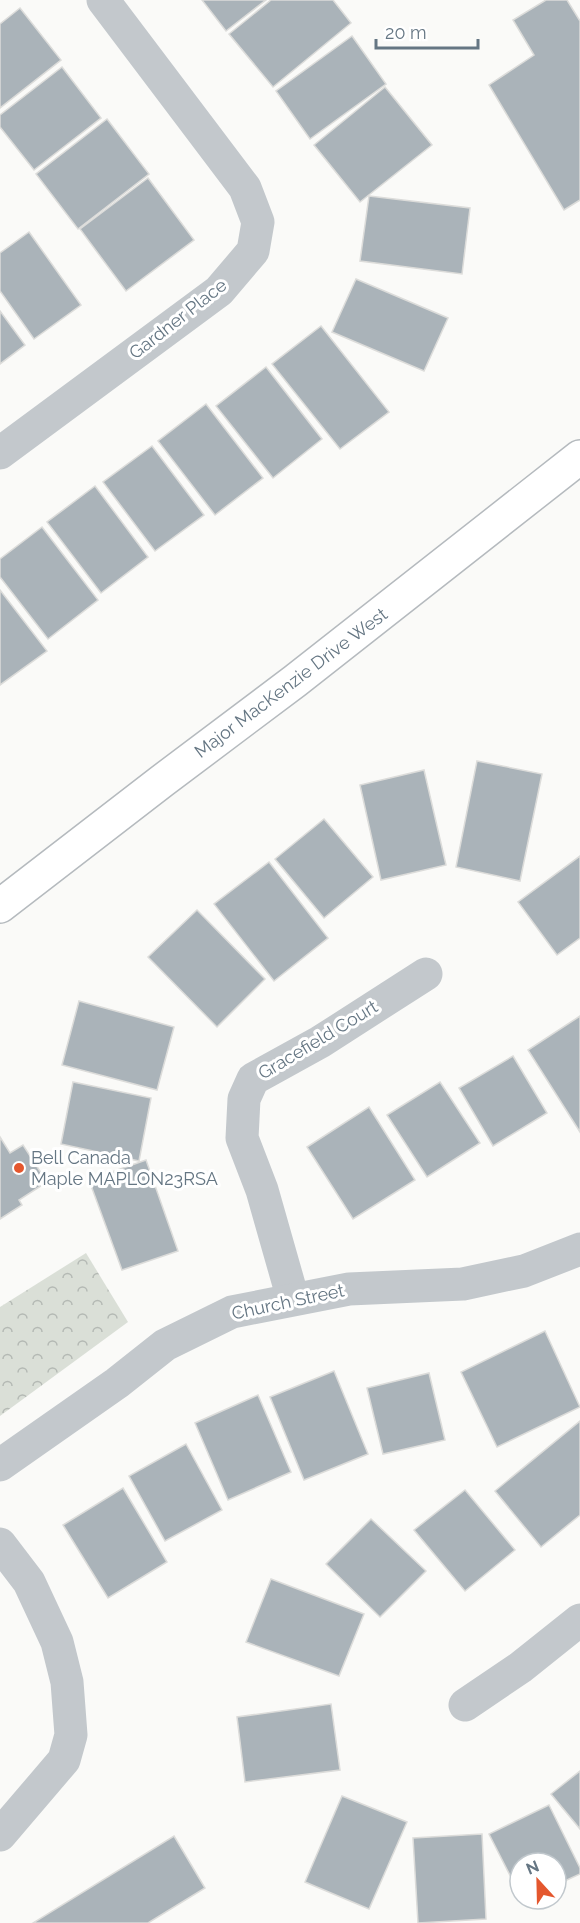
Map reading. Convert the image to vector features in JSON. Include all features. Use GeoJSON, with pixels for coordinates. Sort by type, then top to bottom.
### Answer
{"type":"FeatureCollection","features":[{"type":"Feature","properties":{"kind":"main road","name":"Major MacKenzie Drive West"},"geometry":{"type":"LineString","coordinates":[[0,906],[162,780],[295,681],[580,457]]}},
{"type":"Feature","properties":{"kind":"street","name":"Gardner Place"},"geometry":{"type":"LineString","coordinates":[[0,453],[219,291],[253,251],[258,222],[245,188],[103,0]]}},
{"type":"Feature","properties":{"kind":"street","name":"Gracefield Court"},"geometry":{"type":"LineString","coordinates":[[293,1299],[262,1190],[242,1138],[244,1098],[252,1079],[320,1042],[426,974]]}},
{"type":"Feature","properties":{"kind":"street","name":"Church Street"},"geometry":{"type":"LineString","coordinates":[[0,1466],[165,1346],[232,1312],[349,1289],[463,1284],[524,1271],[580,1250]]}},
{"type":"Feature","properties":{"kind":"street"},"geometry":{"type":"LineString","coordinates":[[0,1544],[28,1582],[57,1642],[67,1682],[71,1735],[64,1760],[0,1835]]}},
{"type":"Feature","properties":{"kind":"street"},"geometry":{"type":"LineString","coordinates":[[465,1705],[521,1666],[580,1620]]}},
{"type":"Feature","properties":{"kind":"green space"},"geometry":{"type":"Polygon","coordinates":[[[86,1253],[128,1322],[0,1416],[0,1307],[86,1253]]]}},
{"type":"Feature","properties":{"kind":"building"},"geometry":{"type":"Polygon","coordinates":[[[202,0],[266,0],[226,31],[202,0]]]}},
{"type":"Feature","properties":{"kind":"building"},"geometry":{"type":"Polygon","coordinates":[[[271,0],[333,0],[351,23],[273,87],[229,34],[271,0]]]}},
{"type":"Feature","properties":{"kind":"building"},"geometry":{"type":"Polygon","coordinates":[[[546,0],[567,0],[580,21],[580,200],[564,210],[489,85],[534,55],[513,20],[546,0]]]}},
{"type":"Feature","properties":{"kind":"building"},"geometry":{"type":"Polygon","coordinates":[[[20,8],[61,60],[0,108],[0,24],[20,8]]]}},
{"type":"Feature","properties":{"kind":"building"},"geometry":{"type":"Polygon","coordinates":[[[352,36],[386,84],[310,139],[276,91],[352,36]]]}},
{"type":"Feature","properties":{"kind":"building"},"geometry":{"type":"Polygon","coordinates":[[[62,67],[101,118],[34,170],[0,127],[0,115],[62,67]]]}},
{"type":"Feature","properties":{"kind":"building"},"geometry":{"type":"Polygon","coordinates":[[[385,87],[432,145],[360,202],[314,145],[385,87]]]}},
{"type":"Feature","properties":{"kind":"building"},"geometry":{"type":"Polygon","coordinates":[[[107,119],[149,174],[78,229],[36,174],[107,119]]]}},
{"type":"Feature","properties":{"kind":"building"},"geometry":{"type":"Polygon","coordinates":[[[148,178],[194,240],[126,291],[80,229],[148,178]]]}},
{"type":"Feature","properties":{"kind":"building"},"geometry":{"type":"Polygon","coordinates":[[[369,196],[470,208],[462,274],[360,261],[369,196]]]}},
{"type":"Feature","properties":{"kind":"building"},"geometry":{"type":"Polygon","coordinates":[[[29,232],[81,305],[34,339],[0,291],[0,253],[29,232]]]}},
{"type":"Feature","properties":{"kind":"building"},"geometry":{"type":"Polygon","coordinates":[[[356,279],[448,318],[424,371],[332,332],[356,279]]]}},
{"type":"Feature","properties":{"kind":"building"},"geometry":{"type":"Polygon","coordinates":[[[0,311],[25,345],[0,364],[0,311]]]}},
{"type":"Feature","properties":{"kind":"building"},"geometry":{"type":"Polygon","coordinates":[[[321,326],[389,412],[340,449],[272,364],[321,326]]]}},
{"type":"Feature","properties":{"kind":"building"},"geometry":{"type":"Polygon","coordinates":[[[266,367],[322,439],[273,478],[216,406],[266,367]]]}},
{"type":"Feature","properties":{"kind":"building"},"geometry":{"type":"Polygon","coordinates":[[[206,404],[263,478],[215,515],[158,441],[206,404]]]}},
{"type":"Feature","properties":{"kind":"building"},"geometry":{"type":"Polygon","coordinates":[[[152,446],[204,515],[155,551],[103,482],[152,446]]]}},
{"type":"Feature","properties":{"kind":"building"},"geometry":{"type":"Polygon","coordinates":[[[95,486],[148,557],[101,593],[47,522],[95,486]]]}},
{"type":"Feature","properties":{"kind":"building"},"geometry":{"type":"Polygon","coordinates":[[[42,527],[98,600],[48,639],[0,577],[0,559],[42,527]]]}},
{"type":"Feature","properties":{"kind":"building"},"geometry":{"type":"Polygon","coordinates":[[[0,590],[47,651],[0,685],[0,590]]]}},
{"type":"Feature","properties":{"kind":"building"},"geometry":{"type":"Polygon","coordinates":[[[477,761],[542,774],[520,881],[456,867],[477,761]]]}},
{"type":"Feature","properties":{"kind":"building"},"geometry":{"type":"Polygon","coordinates":[[[424,770],[446,865],[381,880],[360,785],[424,770]]]}},
{"type":"Feature","properties":{"kind":"building"},"geometry":{"type":"Polygon","coordinates":[[[324,819],[373,877],[324,918],[275,859],[324,819]]]}},
{"type":"Feature","properties":{"kind":"building"},"geometry":{"type":"Polygon","coordinates":[[[580,856],[580,938],[557,955],[518,902],[580,856]]]}},
{"type":"Feature","properties":{"kind":"building"},"geometry":{"type":"Polygon","coordinates":[[[269,862],[328,938],[274,981],[214,904],[269,862]]]}},
{"type":"Feature","properties":{"kind":"building"},"geometry":{"type":"Polygon","coordinates":[[[197,910],[265,979],[217,1027],[148,957],[197,910]]]}},
{"type":"Feature","properties":{"kind":"building"},"geometry":{"type":"Polygon","coordinates":[[[79,1001],[174,1027],[157,1090],[62,1065],[79,1001]]]}},
{"type":"Feature","properties":{"kind":"building"},"geometry":{"type":"Polygon","coordinates":[[[580,1016],[580,1132],[528,1050],[580,1016]]]}},
{"type":"Feature","properties":{"kind":"building"},"geometry":{"type":"Polygon","coordinates":[[[513,1056],[547,1113],[493,1146],[459,1088],[513,1056]]]}},
{"type":"Feature","properties":{"kind":"building"},"geometry":{"type":"Polygon","coordinates":[[[73,1082],[151,1098],[139,1161],[61,1144],[73,1082]]]}},
{"type":"Feature","properties":{"kind":"building"},"geometry":{"type":"Polygon","coordinates":[[[440,1082],[480,1143],[427,1177],[387,1115],[440,1082]]]}},
{"type":"Feature","properties":{"kind":"building"},"geometry":{"type":"Polygon","coordinates":[[[369,1107],[415,1180],[353,1219],[307,1147],[369,1107]]]}},
{"type":"Feature","properties":{"kind":"building","name":"Bell Canada Maple MAPLON23RSA"},"geometry":{"type":"Polygon","coordinates":[[[0,1137],[10,1153],[23,1145],[47,1182],[19,1200],[22,1205],[0,1219],[0,1137]]]}},
{"type":"Feature","properties":{"kind":"building"},"geometry":{"type":"Polygon","coordinates":[[[146,1160],[178,1251],[122,1270],[89,1180],[146,1160]]]}},
{"type":"Feature","properties":{"kind":"building"},"geometry":{"type":"Polygon","coordinates":[[[545,1331],[580,1407],[497,1447],[461,1372],[545,1331]]]}},
{"type":"Feature","properties":{"kind":"building"},"geometry":{"type":"Polygon","coordinates":[[[334,1371],[368,1454],[304,1480],[270,1397],[334,1371]]]}},
{"type":"Feature","properties":{"kind":"building"},"geometry":{"type":"Polygon","coordinates":[[[429,1373],[445,1440],[383,1454],[367,1388],[429,1373]]]}},
{"type":"Feature","properties":{"kind":"building"},"geometry":{"type":"Polygon","coordinates":[[[258,1395],[291,1472],[228,1500],[195,1423],[258,1395]]]}},
{"type":"Feature","properties":{"kind":"building"},"geometry":{"type":"Polygon","coordinates":[[[580,1421],[580,1515],[541,1547],[495,1491],[580,1421]]]}},
{"type":"Feature","properties":{"kind":"building"},"geometry":{"type":"Polygon","coordinates":[[[186,1444],[222,1510],[165,1541],[129,1476],[186,1444]]]}},
{"type":"Feature","properties":{"kind":"building"},"geometry":{"type":"Polygon","coordinates":[[[123,1488],[167,1562],[108,1598],[63,1525],[123,1488]]]}},
{"type":"Feature","properties":{"kind":"building"},"geometry":{"type":"Polygon","coordinates":[[[465,1490],[515,1550],[465,1591],[414,1530],[465,1490]]]}},
{"type":"Feature","properties":{"kind":"building"},"geometry":{"type":"Polygon","coordinates":[[[371,1519],[426,1571],[380,1617],[326,1564],[371,1519]]]}},
{"type":"Feature","properties":{"kind":"building"},"geometry":{"type":"Polygon","coordinates":[[[271,1579],[364,1614],[339,1676],[246,1642],[271,1579]]]}},
{"type":"Feature","properties":{"kind":"building"},"geometry":{"type":"Polygon","coordinates":[[[331,1704],[340,1770],[245,1782],[237,1717],[331,1704]]]}},
{"type":"Feature","properties":{"kind":"building"},"geometry":{"type":"Polygon","coordinates":[[[580,1771],[580,1829],[551,1794],[580,1771]]]}},
{"type":"Feature","properties":{"kind":"building"},"geometry":{"type":"Polygon","coordinates":[[[342,1796],[407,1822],[369,1909],[305,1882],[342,1796]]]}},
{"type":"Feature","properties":{"kind":"building"},"geometry":{"type":"Polygon","coordinates":[[[549,1805],[580,1868],[580,1874],[568,1880],[568,1851],[508,1851],[508,1871],[489,1834],[549,1805]]]}},
{"type":"Feature","properties":{"kind":"building"},"geometry":{"type":"Polygon","coordinates":[[[482,1834],[486,1919],[418,1923],[413,1838],[482,1834]]]}},
{"type":"Feature","properties":{"kind":"building"},"geometry":{"type":"Polygon","coordinates":[[[174,1836],[205,1888],[148,1923],[33,1923],[174,1836]]]}},
{"type":"Feature","properties":{"kind":"place","name":"Bell Canada Maple MAPLON23RSA"},"geometry":{"type":"Point","coordinates":[19,1168]}}]}
